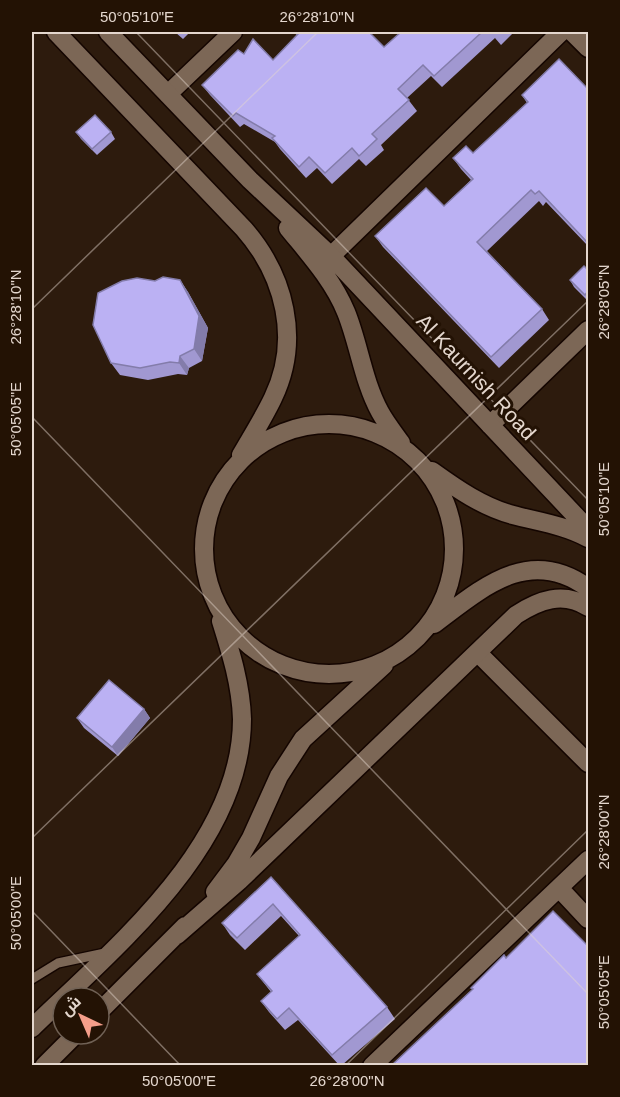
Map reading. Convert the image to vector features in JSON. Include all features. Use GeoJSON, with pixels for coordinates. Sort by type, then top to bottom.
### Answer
{"type":"FeatureCollection","features":[{"type":"Feature","properties":{"kind":"street"},"geometry":{"type":"LineString","coordinates":[[32,1028],[155,907],[173,885],[197,850],[222,803],[236,766],[241,740],[240,691],[205,568],[205,532],[215,498],[274,397],[282,371],[288,335],[283,297],[267,259],[244,229],[56,32]]}},
{"type":"Feature","properties":{"kind":"street"},"geometry":{"type":"LineString","coordinates":[[108,32],[250,180],[324,274],[347,313],[372,394],[380,412],[404,447],[450,485],[489,506],[513,515],[564,527],[588,538]]}},
{"type":"Feature","properties":{"kind":"street"},"geometry":{"type":"LineString","coordinates":[[168,94],[233,32]]}},
{"type":"Feature","properties":{"kind":"street"},"geometry":{"type":"LineString","coordinates":[[331,256],[561,32]]}},
{"type":"Feature","properties":{"kind":"street"},"geometry":{"type":"LineString","coordinates":[[572,32],[588,48]]}},
{"type":"Feature","properties":{"kind":"street","name":"Al Kaurnish Road"},"geometry":{"type":"LineString","coordinates":[[250,180],[331,256],[588,529]]}},
{"type":"Feature","properties":{"kind":"street"},"geometry":{"type":"LineString","coordinates":[[490,425],[588,330]]}},
{"type":"Feature","properties":{"kind":"street"},"geometry":{"type":"LineString","coordinates":[[234,467],[262,443],[297,427],[334,423],[370,430],[404,447]]}},
{"type":"Feature","properties":{"kind":"street"},"geometry":{"type":"LineString","coordinates":[[425,630],[444,599],[454,564],[454,527],[444,500],[426,467]]}},
{"type":"Feature","properties":{"kind":"street"},"geometry":{"type":"LineString","coordinates":[[177,935],[217,890],[236,864],[251,838],[279,776],[303,739],[391,658],[485,586],[517,572],[551,570],[565,574],[588,588]]}},
{"type":"Feature","properties":{"kind":"street"},"geometry":{"type":"LineString","coordinates":[[111,1000],[177,935],[239,881],[516,615],[530,606],[556,598],[569,599],[588,607]]}},
{"type":"Feature","properties":{"kind":"street"},"geometry":{"type":"LineString","coordinates":[[215,602],[238,636],[271,661],[311,674],[352,673],[391,658]]}},
{"type":"Feature","properties":{"kind":"street"},"geometry":{"type":"LineString","coordinates":[[478,653],[588,763]]}},
{"type":"Feature","properties":{"kind":"street"},"geometry":{"type":"LineString","coordinates":[[372,1065],[588,860]]}},
{"type":"Feature","properties":{"kind":"street"},"geometry":{"type":"LineString","coordinates":[[559,888],[588,919]]}},
{"type":"Feature","properties":{"kind":"street"},"geometry":{"type":"LineString","coordinates":[[44,1065],[64,1046]]}},
{"type":"Feature","properties":{"kind":"lane"},"geometry":{"type":"LineString","coordinates":[[32,979],[58,963],[111,951]]}},
{"type":"Feature","properties":{"kind":"building"},"geometry":{"type":"Polygon","coordinates":[[[296,32],[369,32],[384,47],[401,32],[482,32],[434,76],[423,65],[398,89],[409,100],[372,134],[377,139],[359,156],[352,148],[325,173],[309,157],[299,167],[272,138],[275,136],[236,113],[233,116],[202,85],[238,50],[244,54],[253,39],[273,60],[298,34],[296,32]]]}},
{"type":"Feature","properties":{"kind":"building"},"geometry":{"type":"Polygon","coordinates":[[[559,59],[588,89],[588,243],[539,191],[535,194],[531,190],[477,242],[542,309],[491,357],[375,236],[426,188],[444,206],[473,179],[453,158],[466,146],[473,153],[528,102],[522,95],[559,59]]]}},
{"type":"Feature","properties":{"kind":"building"},"geometry":{"type":"Polygon","coordinates":[[[95,115],[111,132],[92,149],[76,132],[95,115]]]}},
{"type":"Feature","properties":{"kind":"building"},"geometry":{"type":"Polygon","coordinates":[[[584,266],[588,270],[588,291],[585,295],[570,280],[584,266]]]}},
{"type":"Feature","properties":{"kind":"building"},"geometry":{"type":"Polygon","coordinates":[[[163,277],[180,280],[199,316],[194,349],[180,356],[179,363],[170,362],[140,368],[111,363],[93,325],[98,293],[122,281],[137,278],[155,281],[163,277]]]}},
{"type":"Feature","properties":{"kind":"building"},"geometry":{"type":"Polygon","coordinates":[[[109,680],[144,709],[112,747],[77,718],[109,680]]]}},
{"type":"Feature","properties":{"kind":"building"},"geometry":{"type":"Polygon","coordinates":[[[271,877],[387,1007],[332,1055],[289,1008],[277,1019],[261,1001],[272,991],[257,974],[300,935],[273,904],[237,938],[222,923],[271,877]]]}},
{"type":"Feature","properties":{"kind":"building"},"geometry":{"type":"Polygon","coordinates":[[[553,911],[588,946],[588,1065],[392,1065],[473,989],[471,988],[504,955],[506,958],[553,911]]]}}]}
